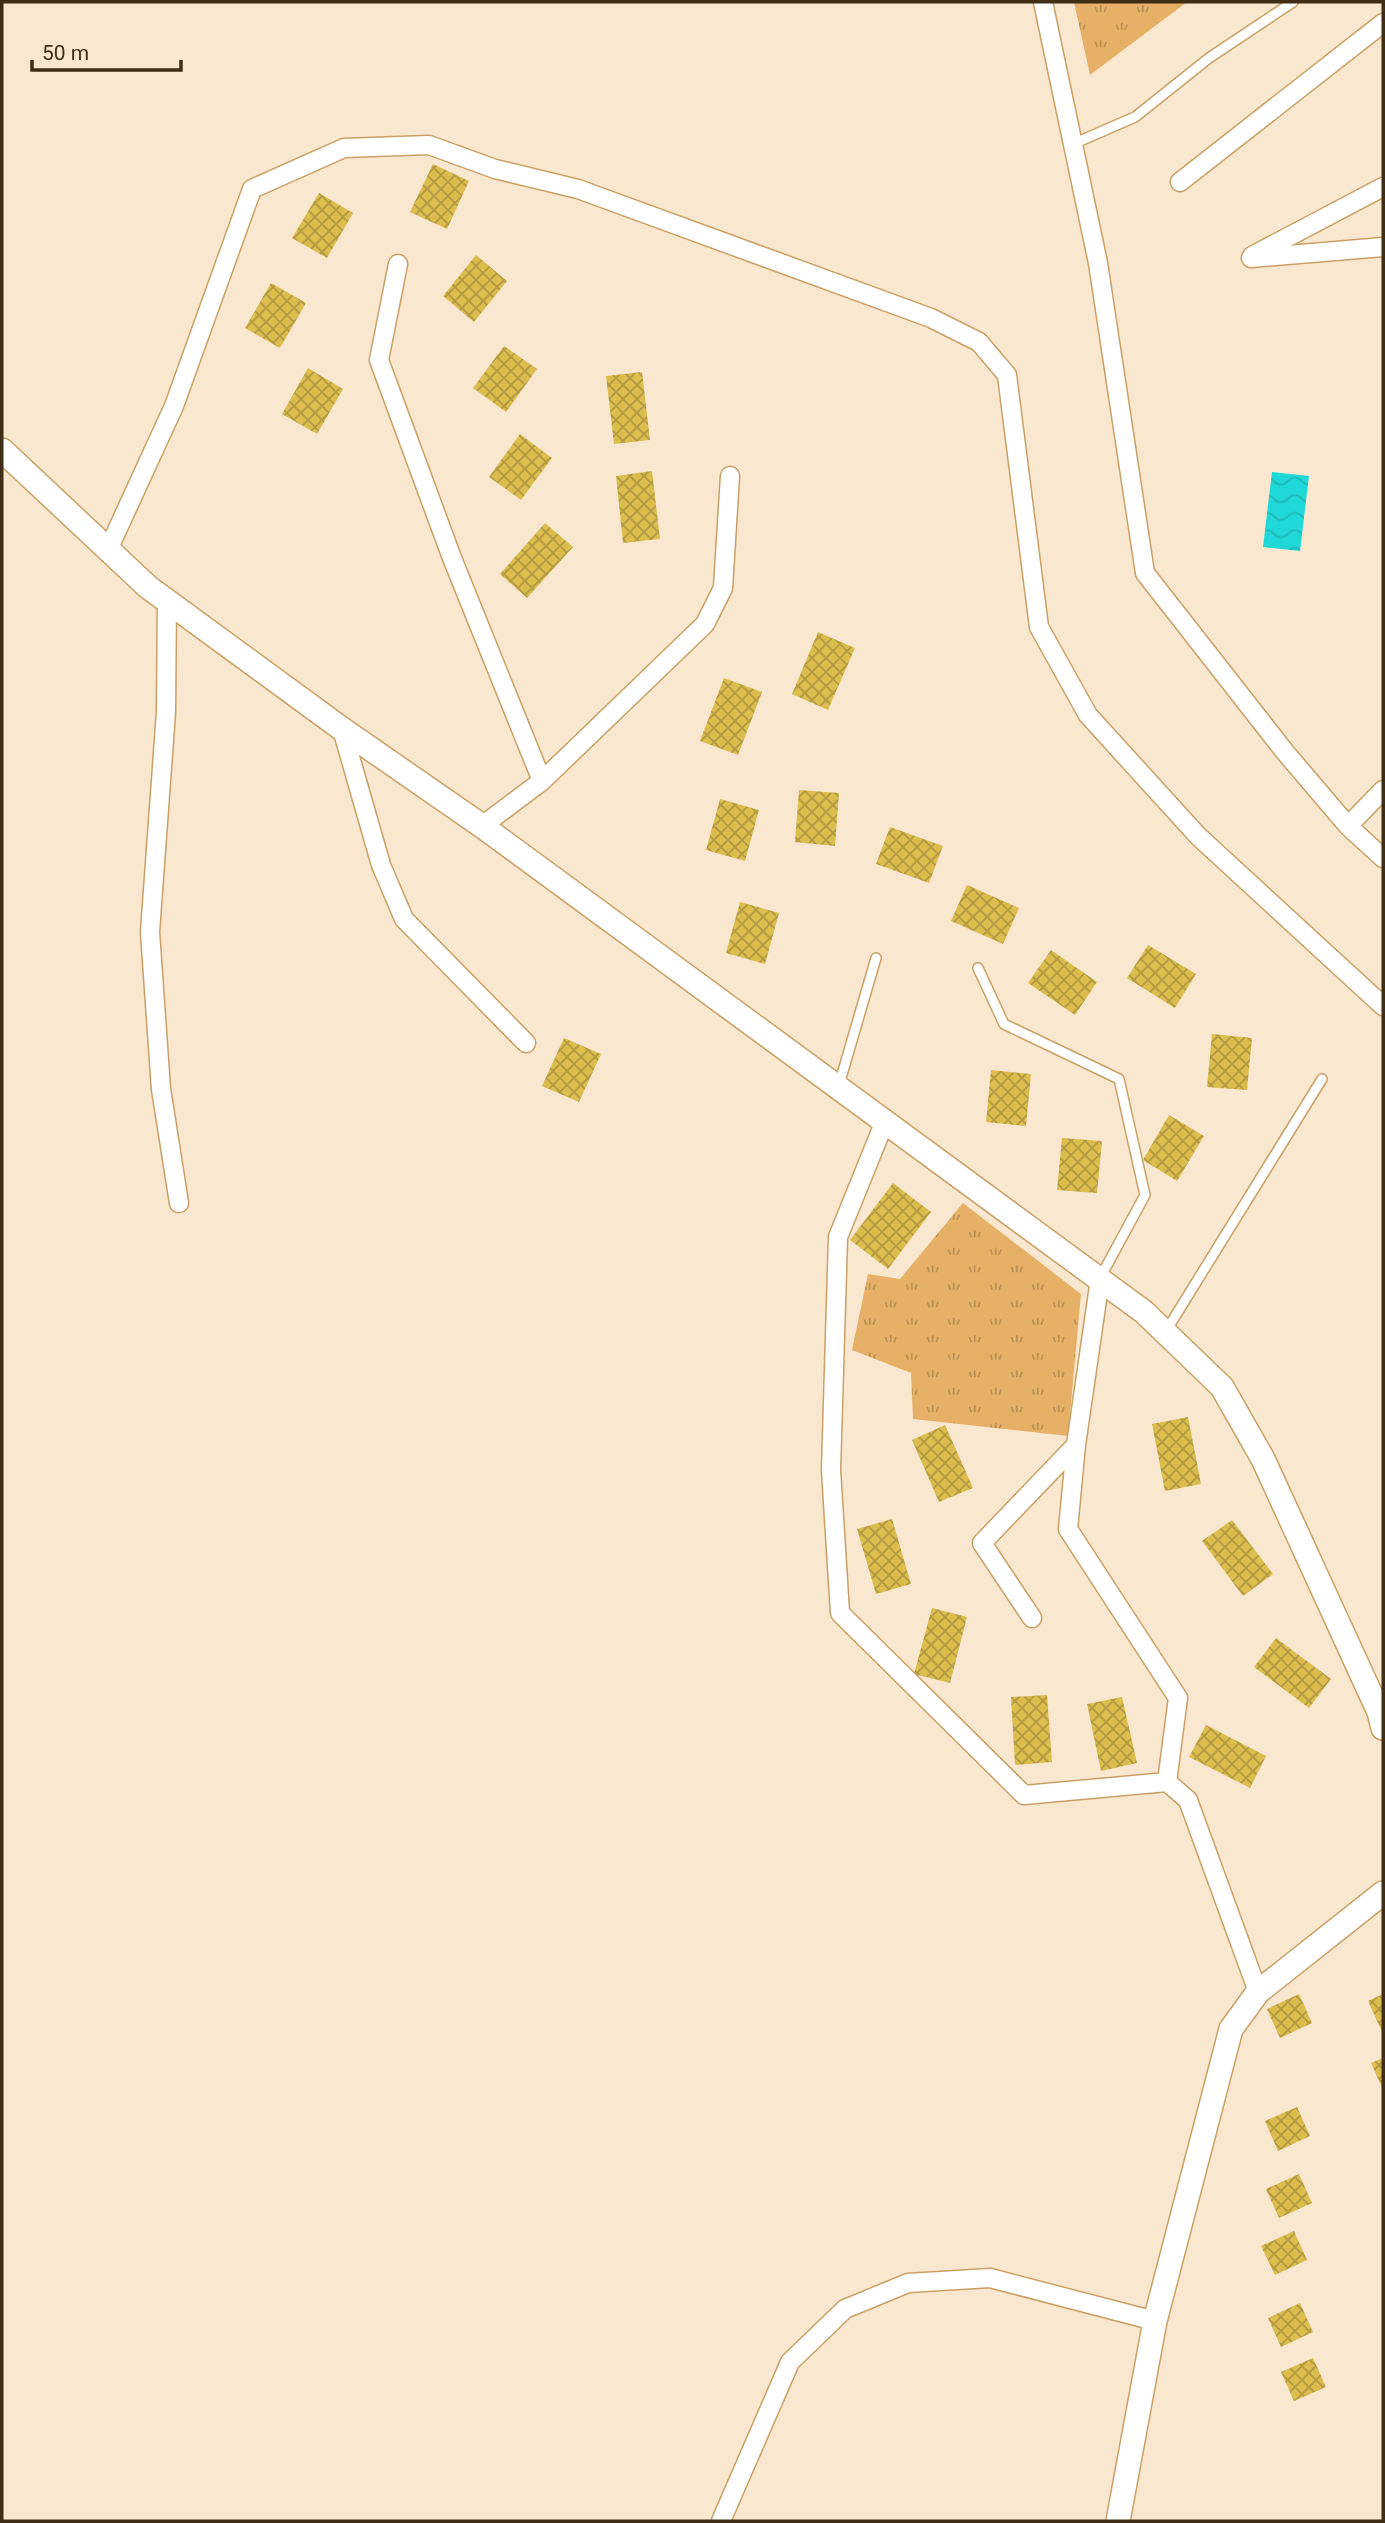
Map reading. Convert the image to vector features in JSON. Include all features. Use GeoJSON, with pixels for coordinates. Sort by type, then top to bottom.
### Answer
{"type":"FeatureCollection","features":[{"type":"Feature","properties":{"kind":"street"},"geometry":{"type":"LineString","coordinates":[[1043,2],[1098,263],[1145,573],[1285,752],[1348,826],[1383,858]]}},
{"type":"Feature","properties":{"kind":"street"},"geometry":{"type":"LineString","coordinates":[[1180,182],[1383,23]]}},
{"type":"Feature","properties":{"kind":"street"},"geometry":{"type":"LineString","coordinates":[[108,550],[174,406],[252,189],[344,148],[429,145],[495,169],[578,189],[931,318],[979,342],[1007,374],[1039,628],[1088,715],[1198,836],[1383,1006]]}},
{"type":"Feature","properties":{"kind":"street"},"geometry":{"type":"LineString","coordinates":[[1383,187],[1251,258],[1383,247]]}},
{"type":"Feature","properties":{"kind":"street"},"geometry":{"type":"LineString","coordinates":[[398,264],[379,360],[452,558],[542,781]]}},
{"type":"Feature","properties":{"kind":"street"},"geometry":{"type":"LineString","coordinates":[[2,450],[149,587],[342,729],[482,825],[1144,1312],[1222,1387],[1263,1459],[1379,1712],[1383,1728]]}},
{"type":"Feature","properties":{"kind":"street"},"geometry":{"type":"LineString","coordinates":[[482,825],[542,781],[705,624],[723,587],[730,476]]}},
{"type":"Feature","properties":{"kind":"street"},"geometry":{"type":"LineString","coordinates":[[167,600],[166,712],[150,932],[161,1089],[179,1203]]}},
{"type":"Feature","properties":{"kind":"street"},"geometry":{"type":"LineString","coordinates":[[342,729],[381,865],[404,919],[526,1043]]}},
{"type":"Feature","properties":{"kind":"street"},"geometry":{"type":"LineString","coordinates":[[1348,826],[1383,790]]}},
{"type":"Feature","properties":{"kind":"street"},"geometry":{"type":"LineString","coordinates":[[885,1121],[838,1237],[831,1469],[840,1613],[1024,1795],[1167,1782],[1188,1800],[1258,1992]]}},
{"type":"Feature","properties":{"kind":"street"},"geometry":{"type":"LineString","coordinates":[[1100,1279],[1076,1446],[1068,1529],[1178,1699],[1167,1782]]}},
{"type":"Feature","properties":{"kind":"street"},"geometry":{"type":"LineString","coordinates":[[1032,1618],[982,1543],[1076,1446]]}},
{"type":"Feature","properties":{"kind":"street"},"geometry":{"type":"LineString","coordinates":[[1118,2521],[1155,2321],[1231,2029],[1258,1992],[1383,1893]]}},
{"type":"Feature","properties":{"kind":"street"},"geometry":{"type":"LineString","coordinates":[[722,2521],[790,2362],[845,2309],[908,2283],[990,2278],[1155,2321]]}},
{"type":"Feature","properties":{"kind":"lane"},"geometry":{"type":"LineString","coordinates":[[1073,144],[1135,117],[1209,58],[1293,2]]}},
{"type":"Feature","properties":{"kind":"lane"},"geometry":{"type":"LineString","coordinates":[[839,1087],[876,958]]}},
{"type":"Feature","properties":{"kind":"lane"},"geometry":{"type":"LineString","coordinates":[[978,968],[1004,1024],[1119,1079],[1145,1195],[1100,1279]]}},
{"type":"Feature","properties":{"kind":"lane"},"geometry":{"type":"LineString","coordinates":[[1165,1332],[1322,1079]]}},
{"type":"Feature","properties":{"kind":"green space"},"geometry":{"type":"Polygon","coordinates":[[[1074,2],[1187,2],[1090,75],[1074,2]]]}},
{"type":"Feature","properties":{"kind":"green space"},"geometry":{"type":"Polygon","coordinates":[[[963,1203],[1081,1294],[1068,1436],[913,1419],[911,1373],[852,1350],[868,1274],[900,1279],[963,1203]]]}},
{"type":"Feature","properties":{"kind":"water"},"geometry":{"type":"Polygon","coordinates":[[[1272,472],[1309,476],[1300,551],[1263,547],[1272,472]]]}},
{"type":"Feature","properties":{"kind":"building"},"geometry":{"type":"Polygon","coordinates":[[[433,164],[469,181],[447,229],[410,212],[433,164]]]}},
{"type":"Feature","properties":{"kind":"building"},"geometry":{"type":"Polygon","coordinates":[[[319,193],[353,213],[327,258],[292,238],[319,193]]]}},
{"type":"Feature","properties":{"kind":"building"},"geometry":{"type":"Polygon","coordinates":[[[476,255],[507,281],[474,322],[443,296],[476,255]]]}},
{"type":"Feature","properties":{"kind":"building"},"geometry":{"type":"Polygon","coordinates":[[[271,283],[306,303],[280,348],[245,328],[271,283]]]}},
{"type":"Feature","properties":{"kind":"building"},"geometry":{"type":"Polygon","coordinates":[[[504,346],[537,369],[506,412],[473,388],[504,346]]]}},
{"type":"Feature","properties":{"kind":"building"},"geometry":{"type":"Polygon","coordinates":[[[308,368],[343,389],[317,434],[282,414],[308,368]]]}},
{"type":"Feature","properties":{"kind":"building"},"geometry":{"type":"Polygon","coordinates":[[[642,372],[650,440],[614,444],[606,376],[642,372]]]}},
{"type":"Feature","properties":{"kind":"building"},"geometry":{"type":"Polygon","coordinates":[[[520,434],[552,458],[521,500],[489,477],[520,434]]]}},
{"type":"Feature","properties":{"kind":"building"},"geometry":{"type":"Polygon","coordinates":[[[652,471],[660,539],[623,543],[616,476],[652,471]]]}},
{"type":"Feature","properties":{"kind":"building"},"geometry":{"type":"Polygon","coordinates":[[[545,523],[573,547],[527,598],[500,574],[545,523]]]}},
{"type":"Feature","properties":{"kind":"building"},"geometry":{"type":"Polygon","coordinates":[[[818,632],[855,648],[828,710],[792,694],[818,632]]]}},
{"type":"Feature","properties":{"kind":"building"},"geometry":{"type":"Polygon","coordinates":[[[724,678],[762,692],[738,755],[700,741],[724,678]]]}},
{"type":"Feature","properties":{"kind":"building"},"geometry":{"type":"Polygon","coordinates":[[[799,790],[839,793],[835,846],[795,842],[799,790]]]}},
{"type":"Feature","properties":{"kind":"building"},"geometry":{"type":"Polygon","coordinates":[[[720,799],[759,810],[745,861],[706,850],[720,799]]]}},
{"type":"Feature","properties":{"kind":"building"},"geometry":{"type":"Polygon","coordinates":[[[890,827],[943,846],[929,883],[876,864],[890,827]]]}},
{"type":"Feature","properties":{"kind":"building"},"geometry":{"type":"Polygon","coordinates":[[[967,885],[1019,908],[1003,944],[951,921],[967,885]]]}},
{"type":"Feature","properties":{"kind":"building"},"geometry":{"type":"Polygon","coordinates":[[[740,902],[779,913],[765,964],[726,953],[740,902]]]}},
{"type":"Feature","properties":{"kind":"building"},"geometry":{"type":"Polygon","coordinates":[[[1148,945],[1196,974],[1175,1008],[1127,978],[1148,945]]]}},
{"type":"Feature","properties":{"kind":"building"},"geometry":{"type":"Polygon","coordinates":[[[1051,950],[1097,982],[1075,1015],[1028,983],[1051,950]]]}},
{"type":"Feature","properties":{"kind":"building"},"geometry":{"type":"Polygon","coordinates":[[[1212,1034],[1252,1038],[1247,1090],[1207,1087],[1212,1034]]]}},
{"type":"Feature","properties":{"kind":"building"},"geometry":{"type":"Polygon","coordinates":[[[564,1038],[601,1054],[579,1102],[542,1086],[564,1038]]]}},
{"type":"Feature","properties":{"kind":"building"},"geometry":{"type":"Polygon","coordinates":[[[991,1070],[1031,1074],[1026,1126],[986,1122],[991,1070]]]}},
{"type":"Feature","properties":{"kind":"building"},"geometry":{"type":"Polygon","coordinates":[[[1169,1115],[1204,1136],[1177,1181],[1143,1160],[1169,1115]]]}},
{"type":"Feature","properties":{"kind":"building"},"geometry":{"type":"Polygon","coordinates":[[[1062,1138],[1102,1141],[1097,1193],[1057,1190],[1062,1138]]]}},
{"type":"Feature","properties":{"kind":"building"},"geometry":{"type":"Polygon","coordinates":[[[893,1183],[931,1212],[888,1269],[850,1240],[893,1183]]]}},
{"type":"Feature","properties":{"kind":"building"},"geometry":{"type":"Polygon","coordinates":[[[1188,1417],[1201,1484],[1165,1491],[1152,1424],[1188,1417]]]}},
{"type":"Feature","properties":{"kind":"building"},"geometry":{"type":"Polygon","coordinates":[[[945,1425],[973,1488],[939,1502],[912,1440],[945,1425]]]}},
{"type":"Feature","properties":{"kind":"building"},"geometry":{"type":"Polygon","coordinates":[[[892,1519],[911,1584],[876,1594],[857,1529],[892,1519]]]}},
{"type":"Feature","properties":{"kind":"building"},"geometry":{"type":"Polygon","coordinates":[[[1232,1520],[1273,1574],[1243,1596],[1202,1541],[1232,1520]]]}},
{"type":"Feature","properties":{"kind":"building"},"geometry":{"type":"Polygon","coordinates":[[[932,1608],[967,1617],[950,1683],[914,1674],[932,1608]]]}},
{"type":"Feature","properties":{"kind":"building"},"geometry":{"type":"Polygon","coordinates":[[[1276,1638],[1331,1679],[1309,1708],[1254,1667],[1276,1638]]]}},
{"type":"Feature","properties":{"kind":"building"},"geometry":{"type":"Polygon","coordinates":[[[1047,1695],[1052,1762],[1015,1765],[1011,1697],[1047,1695]]]}},
{"type":"Feature","properties":{"kind":"building"},"geometry":{"type":"Polygon","coordinates":[[[1122,1697],[1137,1763],[1101,1771],[1087,1704],[1122,1697]]]}},
{"type":"Feature","properties":{"kind":"building"},"geometry":{"type":"Polygon","coordinates":[[[1206,1725],[1266,1756],[1250,1788],[1189,1757],[1206,1725]]]}},
{"type":"Feature","properties":{"kind":"building"},"geometry":{"type":"Polygon","coordinates":[[[1299,1994],[1312,2023],[1280,2038],[1267,2009],[1299,1994]]]}},
{"type":"Feature","properties":{"kind":"building"},"geometry":{"type":"Polygon","coordinates":[[[1383,1994],[1383,2034],[1368,2001],[1383,1994]]]}},
{"type":"Feature","properties":{"kind":"building"},"geometry":{"type":"Polygon","coordinates":[[[1383,2058],[1383,2090],[1371,2063],[1383,2058]]]}},
{"type":"Feature","properties":{"kind":"building"},"geometry":{"type":"Polygon","coordinates":[[[1297,2107],[1310,2136],[1278,2151],[1265,2121],[1297,2107]]]}},
{"type":"Feature","properties":{"kind":"building"},"geometry":{"type":"Polygon","coordinates":[[[1299,2174],[1312,2203],[1279,2218],[1266,2189],[1299,2174]]]}},
{"type":"Feature","properties":{"kind":"building"},"geometry":{"type":"Polygon","coordinates":[[[1294,2231],[1307,2260],[1275,2275],[1261,2246],[1294,2231]]]}},
{"type":"Feature","properties":{"kind":"building"},"geometry":{"type":"Polygon","coordinates":[[[1300,2303],[1313,2332],[1281,2347],[1268,2318],[1300,2303]]]}},
{"type":"Feature","properties":{"kind":"building"},"geometry":{"type":"Polygon","coordinates":[[[1313,2358],[1326,2387],[1294,2401],[1281,2372],[1313,2358]]]}}]}
